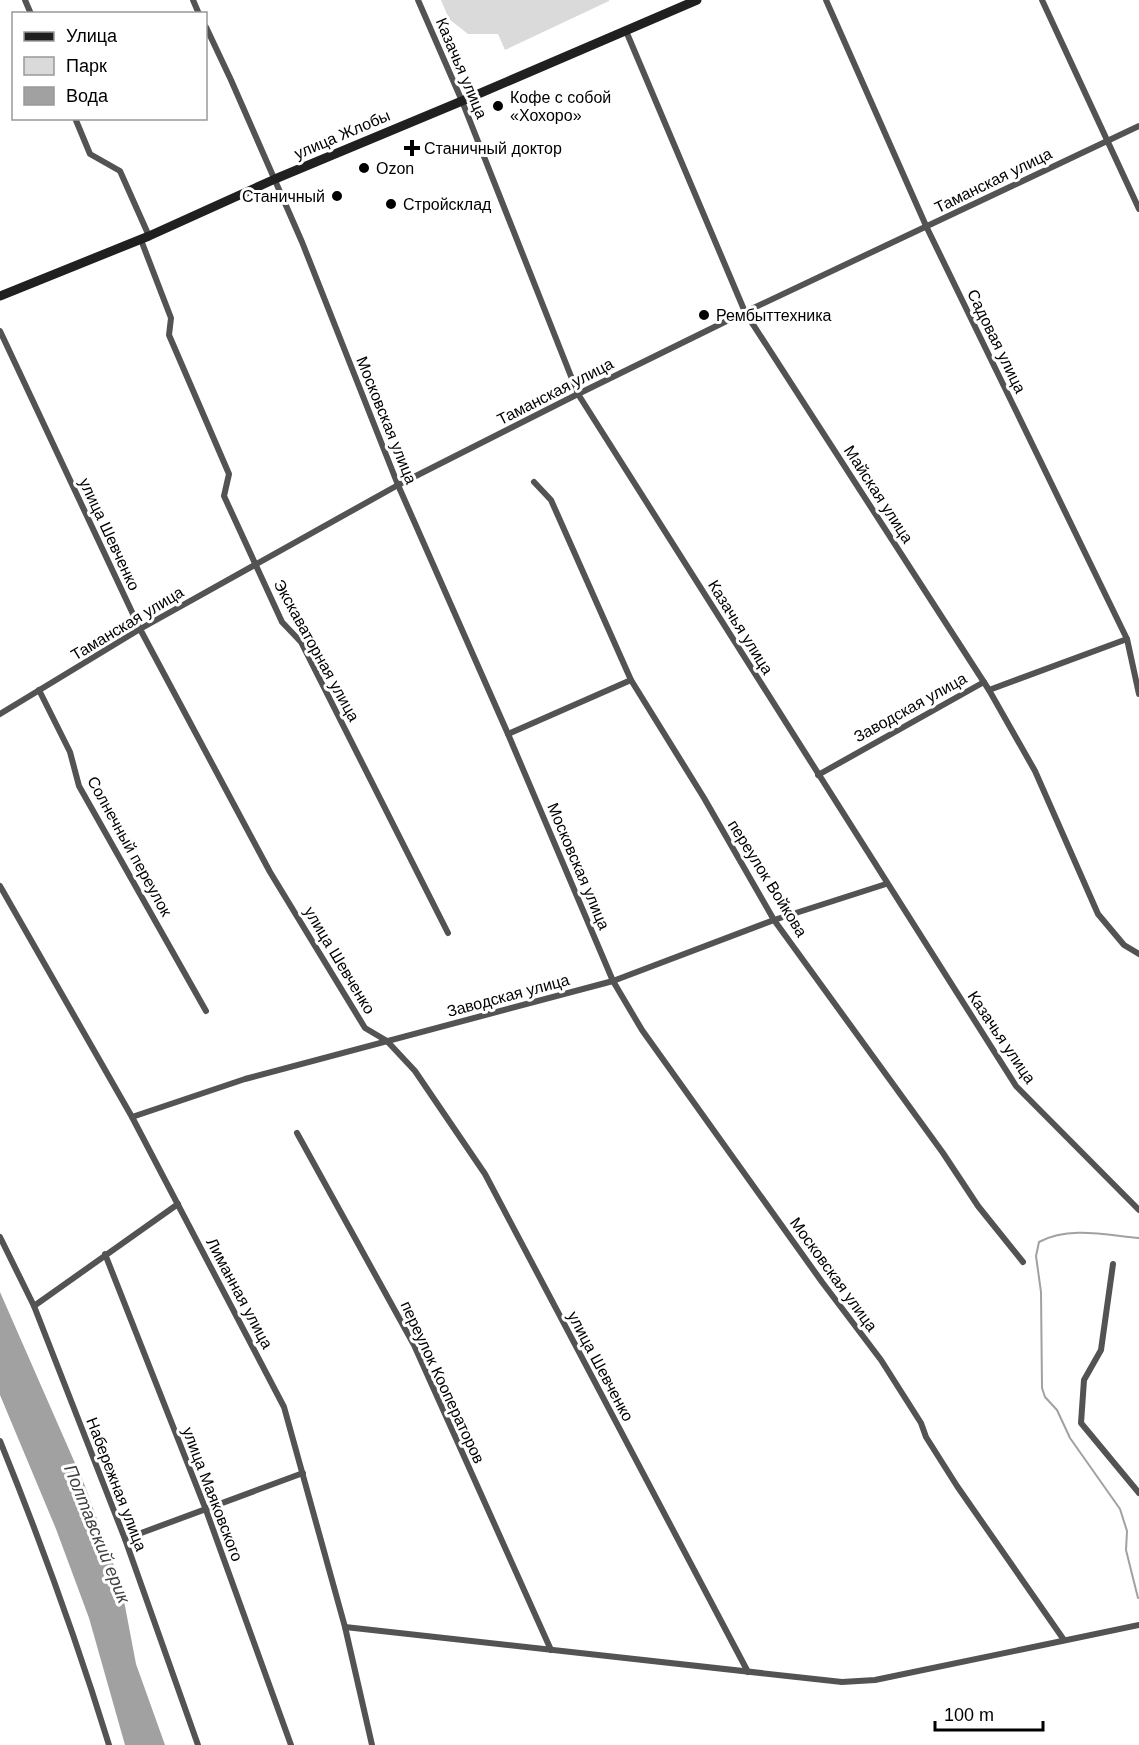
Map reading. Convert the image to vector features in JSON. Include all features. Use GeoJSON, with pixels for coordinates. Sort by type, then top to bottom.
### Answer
{"type":"FeatureCollection","features":[{"type":"Feature","properties":{"kind":"street","name":"Казачья улица"},"geometry":{"type":"LineString","coordinates":[[418,0],[462,101],[578,394],[886,884],[1016,1086],[1139,1210]]}},
{"type":"Feature","properties":{"kind":"street","name":"улица Жлобы"},"geometry":{"type":"LineString","coordinates":[[0,296],[145,238],[275,179],[697,0]]}},
{"type":"Feature","properties":{"kind":"street","name":"Садовая улица"},"geometry":{"type":"LineString","coordinates":[[826,0],[927,228],[1127,639],[1139,694]]}},
{"type":"Feature","properties":{"kind":"street"},"geometry":{"type":"LineString","coordinates":[[1042,0],[1139,209]]}},
{"type":"Feature","properties":{"kind":"street","name":"Московская улица"},"geometry":{"type":"LineString","coordinates":[[207,29],[302,242],[398,485],[508,734],[613,981],[642,1030],[881,1360],[916,1414],[926,1437],[957,1486],[1064,1640]]}},
{"type":"Feature","properties":{"kind":"street","name":"Майская улица"},"geometry":{"type":"LineString","coordinates":[[626,31],[745,312],[989,690],[1035,771],[1098,914],[1124,945],[1139,954]]}},
{"type":"Feature","properties":{"kind":"street","name":"Экскаваторная улица"},"geometry":{"type":"LineString","coordinates":[[76,120],[90,154],[120,171],[171,318],[169,335],[229,474],[224,496],[282,622],[301,642],[448,933]]}},
{"type":"Feature","properties":{"kind":"street","name":"Таманская улица"},"geometry":{"type":"LineString","coordinates":[[0,714],[140,629],[398,485],[745,312],[1139,126]]}},
{"type":"Feature","properties":{"kind":"street","name":"улица Шевченко"},"geometry":{"type":"LineString","coordinates":[[0,331],[140,629],[270,872],[365,1028],[387,1041],[415,1071],[485,1174],[748,1672]]}},
{"type":"Feature","properties":{"kind":"street","name":"переулок Войкова"},"geometry":{"type":"LineString","coordinates":[[534,482],[551,500],[631,681],[704,798],[774,920],[943,1153],[978,1206],[1023,1262]]}},
{"type":"Feature","properties":{"kind":"street","name":"Заводская улица"},"geometry":{"type":"LineString","coordinates":[[989,690],[1127,639]]}},
{"type":"Feature","properties":{"kind":"street"},"geometry":{"type":"LineString","coordinates":[[508,734],[631,681]]}},
{"type":"Feature","properties":{"kind":"street","name":"Заводская улица"},"geometry":{"type":"LineString","coordinates":[[818,774],[984,682]]}},
{"type":"Feature","properties":{"kind":"street","name":"Солнечный переулок"},"geometry":{"type":"LineString","coordinates":[[39,690],[70,752],[79,786],[206,1011]]}},
{"type":"Feature","properties":{"kind":"street","name":"Заводская улица"},"geometry":{"type":"LineString","coordinates":[[132,1117],[246,1079],[613,981],[774,920],[886,884]]}},
{"type":"Feature","properties":{"kind":"street","name":"Лиманная улица"},"geometry":{"type":"LineString","coordinates":[[0,886],[132,1117],[284,1407],[345,1627],[372,1745]]}},
{"type":"Feature","properties":{"kind":"street","name":"переулок Кооператоров"},"geometry":{"type":"LineString","coordinates":[[297,1133],[414,1345],[551,1650]]}},
{"type":"Feature","properties":{"kind":"street"},"geometry":{"type":"LineString","coordinates":[[34,1306],[178,1204]]}},
{"type":"Feature","properties":{"kind":"street","name":"Набережная улица"},"geometry":{"type":"LineString","coordinates":[[0,1238],[34,1306],[125,1539],[198,1745]]}},
{"type":"Feature","properties":{"kind":"street","name":"улица Маяковского"},"geometry":{"type":"LineString","coordinates":[[105,1254],[206,1510],[291,1745]]}},
{"type":"Feature","properties":{"kind":"street"},"geometry":{"type":"LineString","coordinates":[[1113,1264],[1101,1350],[1084,1380],[1081,1423],[1139,1493]]}},
{"type":"Feature","properties":{"kind":"street"},"geometry":{"type":"LineString","coordinates":[[0,1441],[45,1552],[110,1745]]}},
{"type":"Feature","properties":{"kind":"street"},"geometry":{"type":"LineString","coordinates":[[125,1539],[303,1473]]}},
{"type":"Feature","properties":{"kind":"street"},"geometry":{"type":"LineString","coordinates":[[345,1627],[842,1682],[875,1680],[1139,1625]]}},
{"type":"Feature","properties":{"kind":"green space"},"geometry":{"type":"Polygon","coordinates":[[[441,0],[609,1],[505,50],[498,34],[468,34],[449,19],[441,0]]]}},
{"type":"Feature","properties":{"kind":"water","name":"Полтавский ерик"},"geometry":{"type":"Polygon","coordinates":[[[0,1292],[85,1486],[121,1585],[136,1664],[165,1745],[125,1745],[89,1618],[56,1529],[0,1395],[0,1292]]]}},
{"type":"Feature","properties":{"kind":"waterway"},"geometry":{"type":"LineString","coordinates":[[1138,1598],[1126,1550],[1127,1531],[1120,1509],[1070,1438],[1057,1410],[1045,1397],[1042,1388],[1041,1292],[1036,1256],[1039,1242],[1063,1234],[1088,1233],[1139,1238]]}},
{"type":"Feature","properties":{"kind":"place","name":"Кофе с собой «Хохоро»"},"geometry":{"type":"Point","coordinates":[498,106]}},
{"type":"Feature","properties":{"kind":"place","name":"Станичный доктор"},"geometry":{"type":"Point","coordinates":[412,148]}},
{"type":"Feature","properties":{"kind":"place","name":"Ozon"},"geometry":{"type":"Point","coordinates":[364,168]}},
{"type":"Feature","properties":{"kind":"place","name":"Станичный"},"geometry":{"type":"Point","coordinates":[337,196]}},
{"type":"Feature","properties":{"kind":"place","name":"Стройсклад"},"geometry":{"type":"Point","coordinates":[391,204]}},
{"type":"Feature","properties":{"kind":"place","name":"Рембыттехника"},"geometry":{"type":"Point","coordinates":[704,315]}}]}
